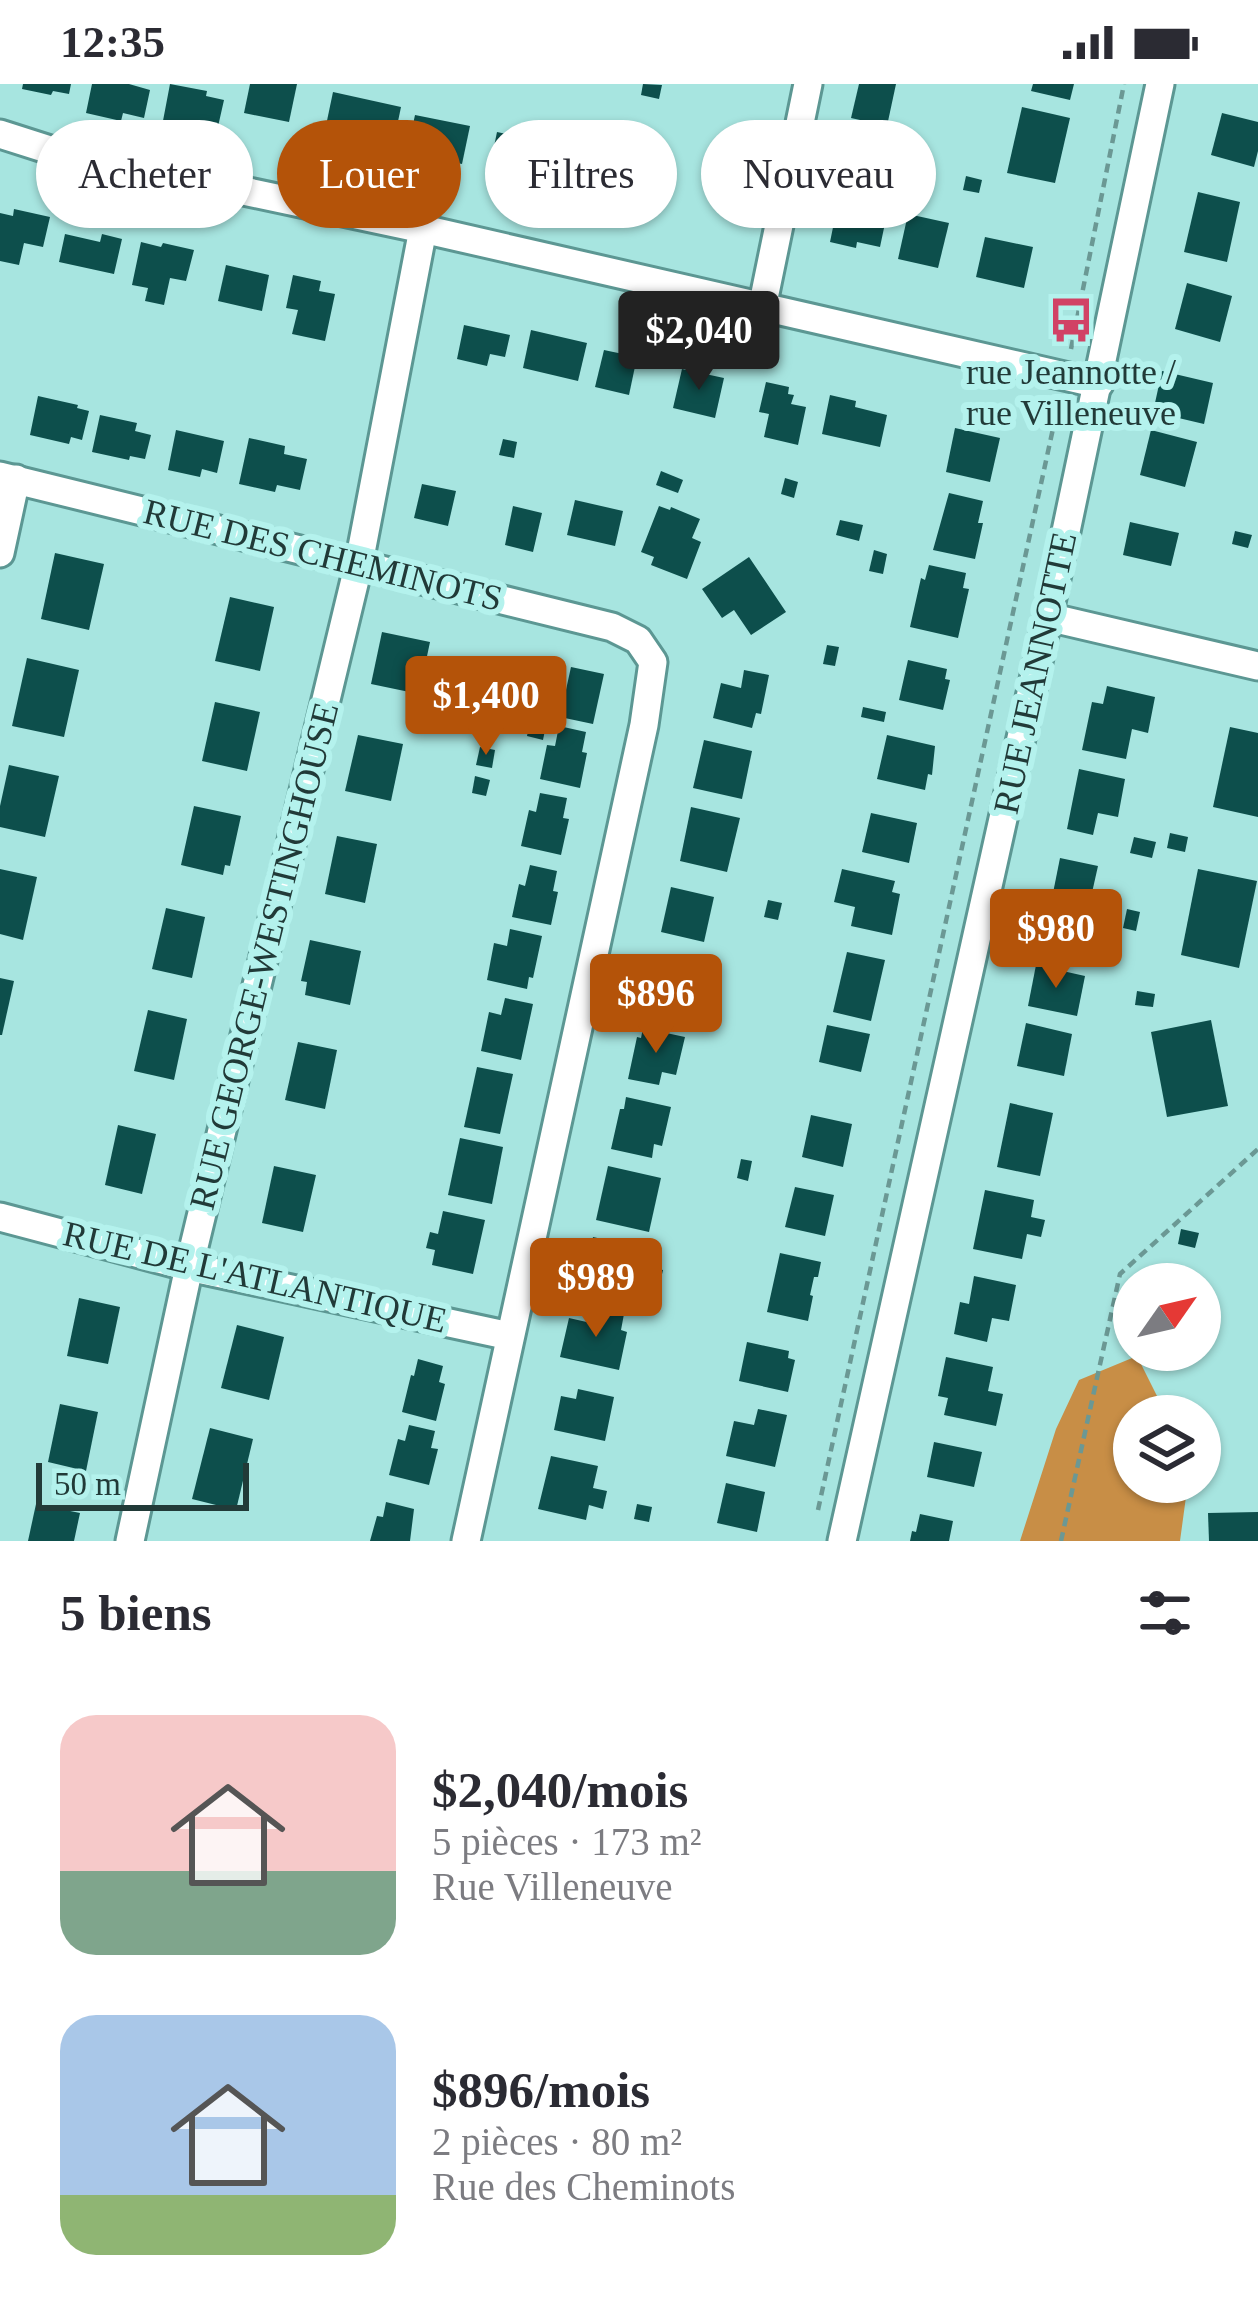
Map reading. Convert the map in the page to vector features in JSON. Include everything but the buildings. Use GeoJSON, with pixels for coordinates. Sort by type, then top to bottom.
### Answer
{"type":"FeatureCollection","features":[{"type":"Feature","properties":{"kind":"street"},"geometry":{"type":"LineString","coordinates":[[762,308],[808,84]]}},
{"type":"Feature","properties":{"kind":"street","name":"RUE JEANNOTTE"},"geometry":{"type":"LineString","coordinates":[[842,1541],[1099,384],[1160,84]]}},
{"type":"Feature","properties":{"kind":"street"},"geometry":{"type":"LineString","coordinates":[[0,134],[50,150],[1099,384]]}},
{"type":"Feature","properties":{"kind":"street","name":"RUE GEORGE-WESTINGHOUSE"},"geometry":{"type":"LineString","coordinates":[[130,1541],[189,1267],[358,563],[423,230]]}},
{"type":"Feature","properties":{"kind":"street"},"geometry":{"type":"LineString","coordinates":[[0,553],[8,477]]}},
{"type":"Feature","properties":{"kind":"street","name":"RUE DES CHEMINOTS"},"geometry":{"type":"LineString","coordinates":[[8,477],[612,627],[638,640],[652,662],[640,748],[466,1541]]}},
{"type":"Feature","properties":{"kind":"street"},"geometry":{"type":"LineString","coordinates":[[1048,617],[1258,666]]}},
{"type":"Feature","properties":{"kind":"street","name":"RUE DE L'ATLANTIQUE"},"geometry":{"type":"LineString","coordinates":[[0,1216],[189,1267],[510,1336]]}},
{"type":"Feature","properties":{"kind":"path","name":"RUE JEANNOTTE"},"geometry":{"type":"LineString","coordinates":[[816,1518],[1065,376],[1124,84]]}},
{"type":"Feature","properties":{"kind":"path"},"geometry":{"type":"LineString","coordinates":[[1061,1541],[1120,1274],[1258,1149]]}},
{"type":"Feature","properties":{"kind":"shaded area"},"geometry":{"type":"Polygon","coordinates":[[[1113,1366],[1113,1371],[1144,1371],[1156,1395],[1113,1395],[1113,1503],[1185,1503],[1180,1541],[1020,1541],[1056,1429],[1079,1380],[1113,1366]]]}},
{"type":"Feature","properties":{"kind":"place","name":"rue Jeannotte / rue Villeneuve"},"geometry":{"type":"Point","coordinates":[1071,320]}}]}
